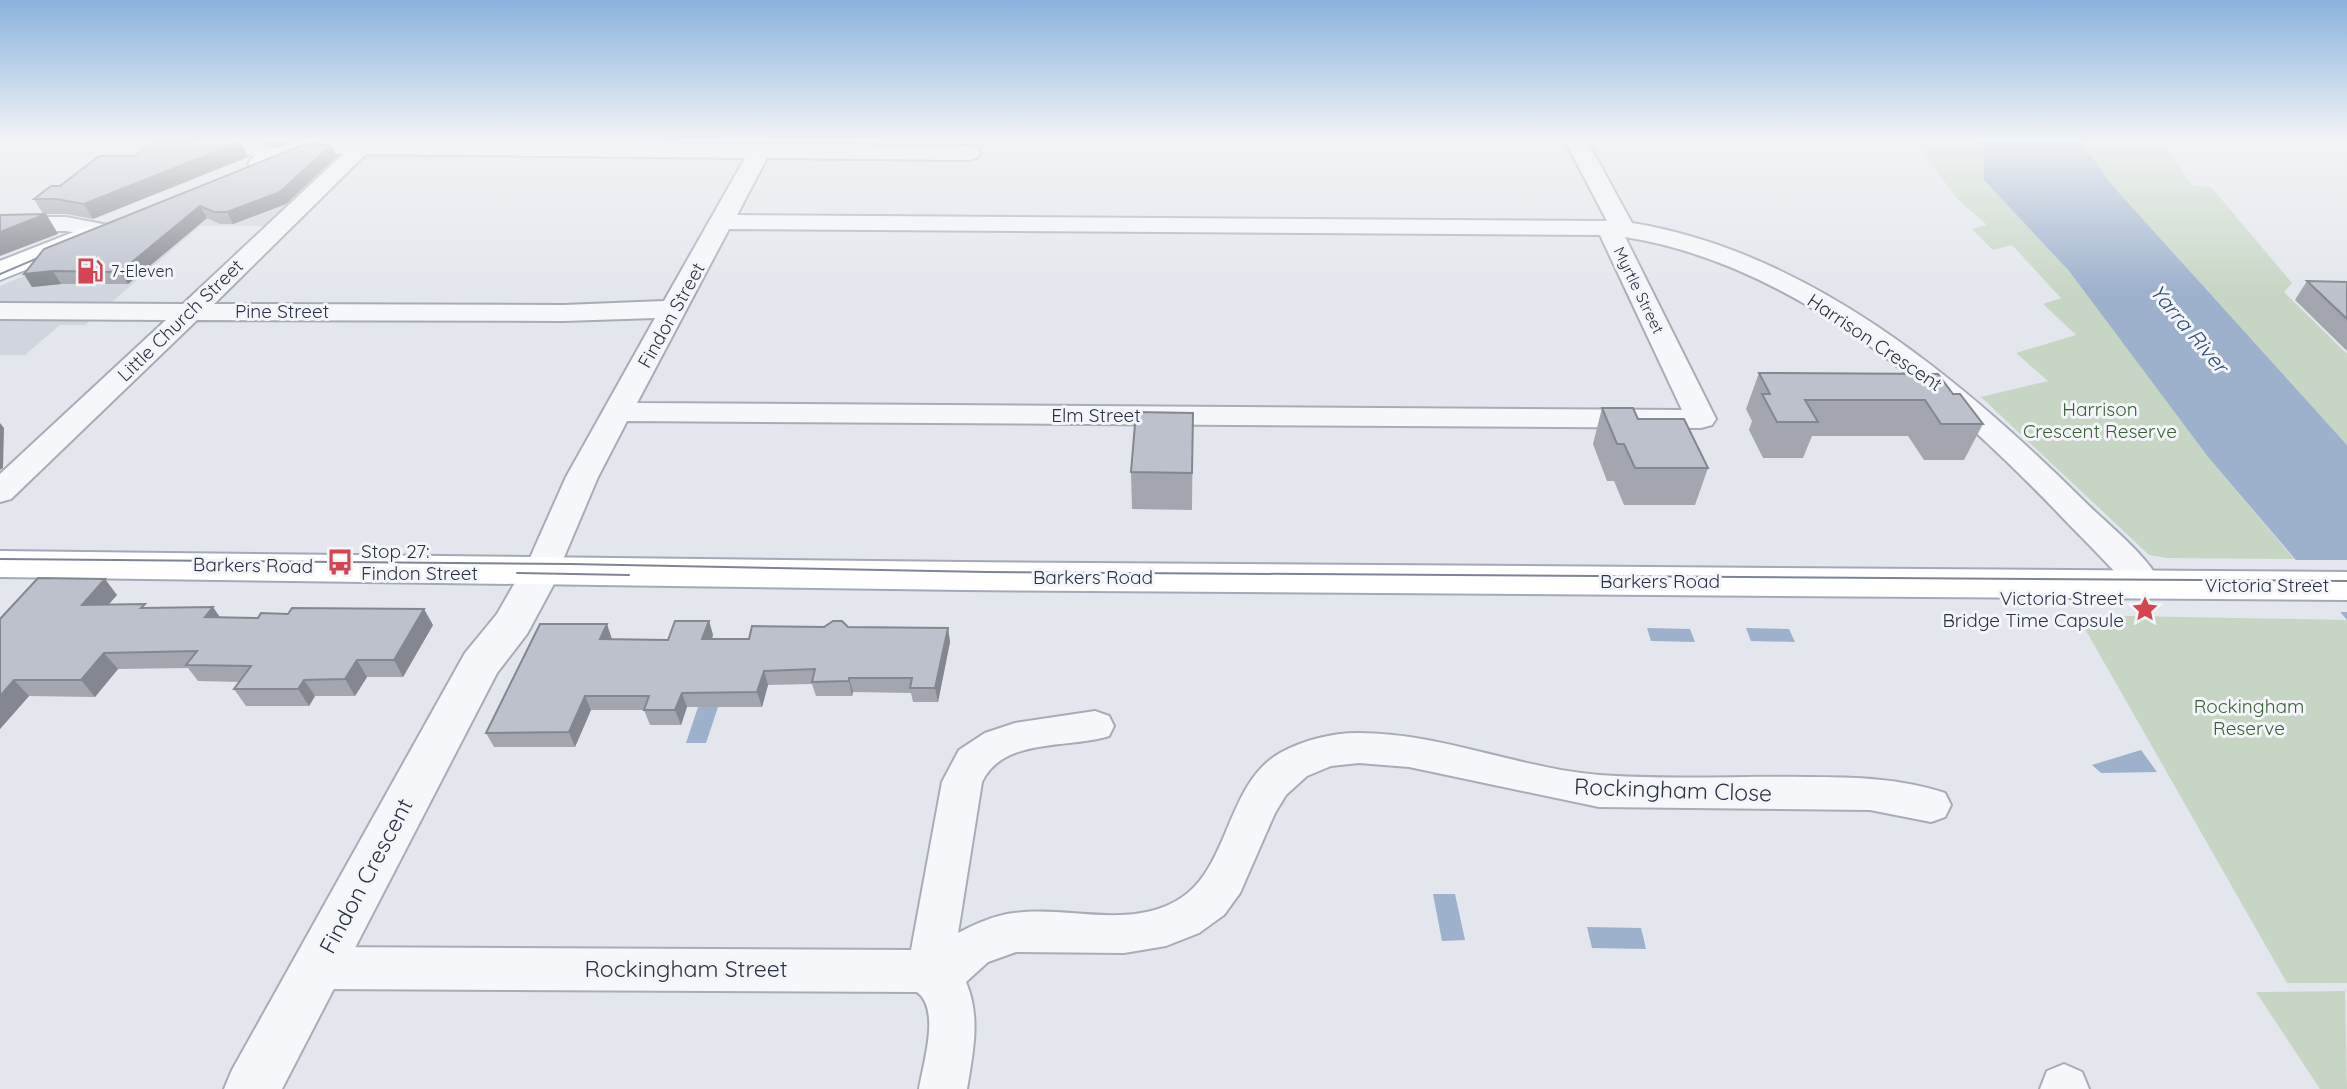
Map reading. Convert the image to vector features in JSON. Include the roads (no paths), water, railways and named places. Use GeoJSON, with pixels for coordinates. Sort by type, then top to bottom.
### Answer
{"type":"FeatureCollection","features":[{"type":"Feature","properties":{"kind":"main road"},"geometry":{"type":"LineString","coordinates":[[0,271],[111,226]]}},
{"type":"Feature","properties":{"kind":"main road","name":"Barkers Road"},"geometry":{"type":"LineString","coordinates":[[0,564],[964,576],[2186,584]]}},
{"type":"Feature","properties":{"kind":"main road","name":"Victoria Street"},"geometry":{"type":"LineString","coordinates":[[2186,584],[2347,586]]}},
{"type":"Feature","properties":{"kind":"street","name":"Little Church Street"},"geometry":{"type":"LineString","coordinates":[[0,492],[318,190]]}},
{"type":"Feature","properties":{"kind":"street","name":"Findon Street"},"geometry":{"type":"LineString","coordinates":[[532,569],[739,190]]}},
{"type":"Feature","properties":{"kind":"street","name":"Myrtle Street"},"geometry":{"type":"LineString","coordinates":[[1598,190],[1701,419]]}},
{"type":"Feature","properties":{"kind":"street","name":"Harrison Crescent"},"geometry":{"type":"LineString","coordinates":[[722,222],[1616,228],[1688,240],[1750,263],[1815,299],[1959,400],[2007,443],[2145,584]]}},
{"type":"Feature","properties":{"kind":"street"},"geometry":{"type":"LineString","coordinates":[[0,224],[111,226]]}},
{"type":"Feature","properties":{"kind":"street","name":"Pine Street"},"geometry":{"type":"LineString","coordinates":[[0,311],[564,313],[611,317],[672,313]]}},
{"type":"Feature","properties":{"kind":"street","name":"Elm Street"},"geometry":{"type":"LineString","coordinates":[[618,412],[1701,419]]}},
{"type":"Feature","properties":{"kind":"street","name":"Findon Crescent"},"geometry":{"type":"LineString","coordinates":[[252,1089],[480,664],[512,624],[532,569]]}},
{"type":"Feature","properties":{"kind":"street"},"geometry":{"type":"LineString","coordinates":[[943,1089],[953,1015],[947,989],[934,977],[962,782],[975,759],[985,751],[1014,739],[1095,726]]}},
{"type":"Feature","properties":{"kind":"street","name":"Rockingham Close"},"geometry":{"type":"LineString","coordinates":[[934,977],[966,951],[997,935],[1016,932],[1140,931],[1184,919],[1209,899],[1226,878],[1237,857],[1255,807],[1270,782],[1286,768],[1326,751],[1355,748],[1422,752],[1452,757],[1562,787],[1599,791],[1870,794],[1931,805]]}},
{"type":"Feature","properties":{"kind":"street","name":"Rockingham Street"},"geometry":{"type":"LineString","coordinates":[[317,968],[891,970],[934,977]]}},
{"type":"Feature","properties":{"kind":"water","name":"Yarra River"},"geometry":{"type":"Polygon","coordinates":[[[1993,190],[2116,190],[2347,445],[2347,620],[2208,457],[2069,271],[1993,190]]]}},
{"type":"Feature","properties":{"kind":"water"},"geometry":{"type":"Polygon","coordinates":[[[1647,628],[1690,629],[1695,642],[1651,641],[1647,628]]]}},
{"type":"Feature","properties":{"kind":"water"},"geometry":{"type":"Polygon","coordinates":[[[1746,628],[1789,629],[1795,642],[1751,641],[1746,628]]]}},
{"type":"Feature","properties":{"kind":"water"},"geometry":{"type":"Polygon","coordinates":[[[698,707],[718,707],[706,743],[686,743],[698,707]]]}},
{"type":"Feature","properties":{"kind":"water"},"geometry":{"type":"Polygon","coordinates":[[[2141,750],[2157,772],[2101,773],[2092,765],[2141,750]]]}},
{"type":"Feature","properties":{"kind":"water"},"geometry":{"type":"Polygon","coordinates":[[[1433,894],[1455,894],[1465,940],[1442,941],[1433,894]]]}},
{"type":"Feature","properties":{"kind":"water"},"geometry":{"type":"Polygon","coordinates":[[[1587,927],[1641,928],[1646,949],[1592,948],[1587,927]]]}},
{"type":"Feature","properties":{"kind":"tram line"},"geometry":{"type":"LineString","coordinates":[[0,274],[52,252]]}},
{"type":"Feature","properties":{"kind":"tram line"},"geometry":{"type":"LineString","coordinates":[[0,559],[570,564],[987,572],[2347,581]]}},
{"type":"Feature","properties":{"kind":"tram line"},"geometry":{"type":"LineString","coordinates":[[517,573],[629,575]]}},
{"type":"Feature","properties":{"kind":"place","name":"7-Eleven"},"geometry":{"type":"Point","coordinates":[90,271]}},
{"type":"Feature","properties":{"kind":"place","name":"Stop 27: Findon Street"},"geometry":{"type":"Point","coordinates":[340,562]}},
{"type":"Feature","properties":{"kind":"place","name":"Victoria Street Bridge Time Capsule"},"geometry":{"type":"Point","coordinates":[2145,609]}},
{"type":"Feature","properties":{"kind":"park label","name":"Harrison Crescent Reserve"},"geometry":{"type":"Point","coordinates":[2100,420]}},
{"type":"Feature","properties":{"kind":"park label","name":"Rockingham Reserve"},"geometry":{"type":"Point","coordinates":[2249,717]}}]}
